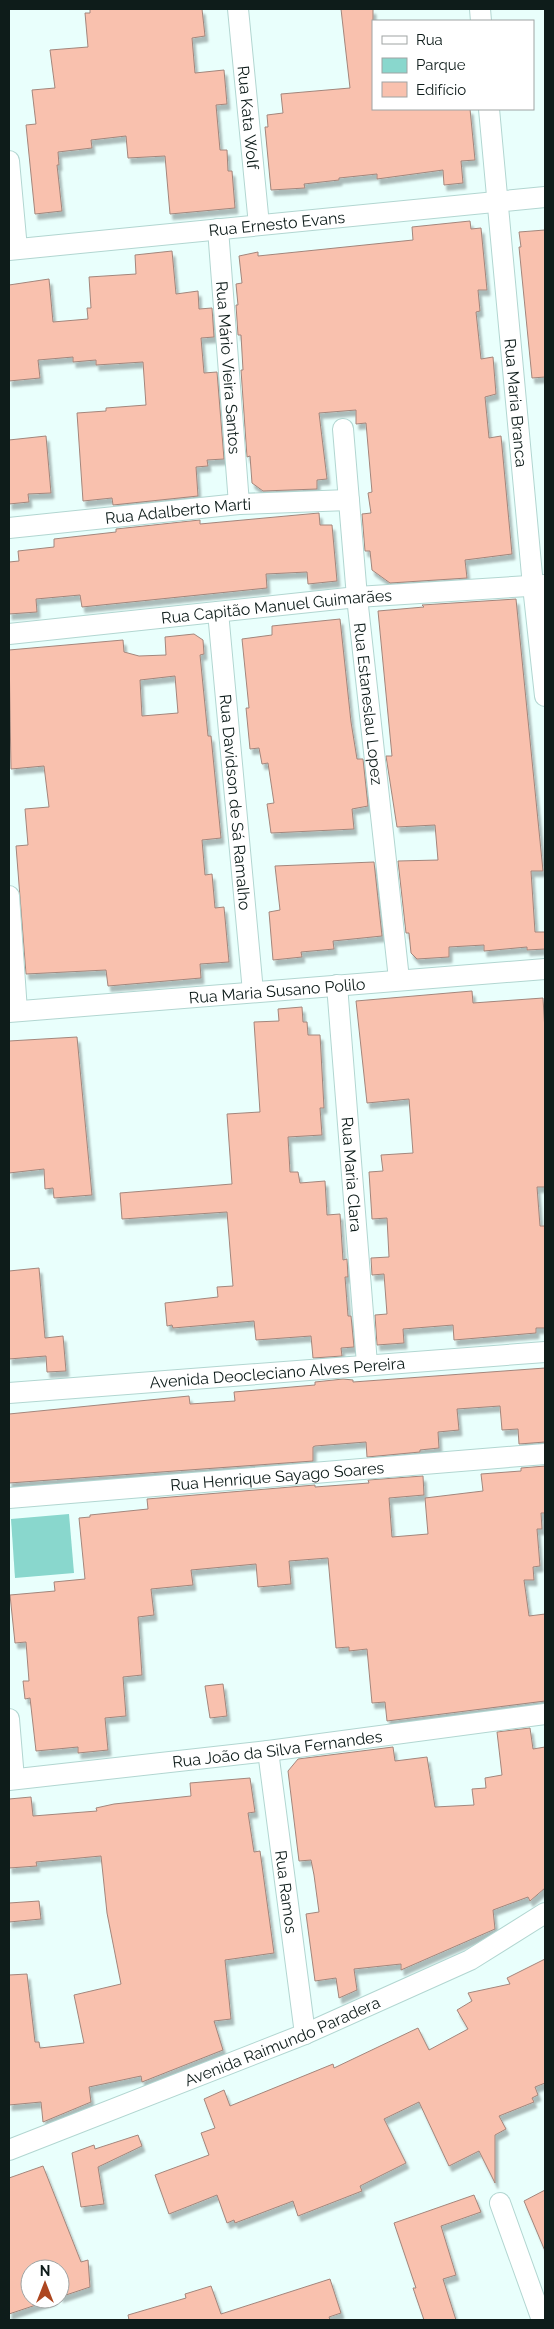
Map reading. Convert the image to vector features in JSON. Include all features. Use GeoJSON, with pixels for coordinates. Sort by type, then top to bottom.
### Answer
{"type":"FeatureCollection","features":[{"type":"Feature","properties":{"kind":"street","name":"Rua Kata Wolf"},"geometry":{"type":"LineString","coordinates":[[238,9],[259,225]]}},
{"type":"Feature","properties":{"kind":"street","name":"Rua Maria Branca"},"geometry":{"type":"LineString","coordinates":[[489,110],[539,586],[545,696]]}},
{"type":"Feature","properties":{"kind":"street"},"geometry":{"type":"LineString","coordinates":[[9,161],[13,250]]}},
{"type":"Feature","properties":{"kind":"street","name":"Rua Ernesto Evans"},"geometry":{"type":"LineString","coordinates":[[13,250],[545,197]]}},
{"type":"Feature","properties":{"kind":"street","name":"Rua Mário Vieira Santos"},"geometry":{"type":"LineString","coordinates":[[218,229],[239,504]]}},
{"type":"Feature","properties":{"kind":"street","name":"Rua Estaneslau Lopez"},"geometry":{"type":"LineString","coordinates":[[343,429],[358,598],[399,980]]}},
{"type":"Feature","properties":{"kind":"street","name":"Rua Adalberto Marti"},"geometry":{"type":"LineString","coordinates":[[9,528],[239,504],[349,500]]}},
{"type":"Feature","properties":{"kind":"street","name":"Rua Capitão Manuel Guimarães"},"geometry":{"type":"LineString","coordinates":[[9,634],[358,598],[539,586]]}},
{"type":"Feature","properties":{"kind":"street","name":"Rua Davidson de Sá Ramalho"},"geometry":{"type":"LineString","coordinates":[[218,612],[253,992]]}},
{"type":"Feature","properties":{"kind":"street"},"geometry":{"type":"LineString","coordinates":[[9,896],[13,1012]]}},
{"type":"Feature","properties":{"kind":"street","name":"Rua Maria Susano Polilo"},"geometry":{"type":"LineString","coordinates":[[13,1012],[545,969]]}},
{"type":"Feature","properties":{"kind":"street","name":"Rua Maria Clara"},"geometry":{"type":"LineString","coordinates":[[337,985],[367,1364]]}},
{"type":"Feature","properties":{"kind":"street","name":"Avenida Deocleciano Alves Pereira"},"geometry":{"type":"LineString","coordinates":[[9,1393],[367,1364],[545,1352]]}},
{"type":"Feature","properties":{"kind":"street","name":"Rua Henrique Sayago Soares"},"geometry":{"type":"LineString","coordinates":[[9,1498],[545,1454]]}},
{"type":"Feature","properties":{"kind":"street","name":"Rua João da Silva Fernandes"},"geometry":{"type":"LineString","coordinates":[[11,1779],[268,1751],[545,1714]]}},
{"type":"Feature","properties":{"kind":"street"},"geometry":{"type":"LineString","coordinates":[[9,1720],[11,1779]]}},
{"type":"Feature","properties":{"kind":"street","name":"Rua Ramos"},"geometry":{"type":"LineString","coordinates":[[268,1751],[305,2034]]}},
{"type":"Feature","properties":{"kind":"street","name":"Avenida Raimundo Paradera"},"geometry":{"type":"LineString","coordinates":[[9,2150],[305,2034],[470,1960],[545,1913]]}},
{"type":"Feature","properties":{"kind":"street"},"geometry":{"type":"LineString","coordinates":[[500,2203],[542,2320]]}},
{"type":"Feature","properties":{"kind":"green space"},"geometry":{"type":"Polygon","coordinates":[[[69,1514],[74,1573],[15,1578],[11,1519],[69,1514]]]}},
{"type":"Feature","properties":{"kind":"building"},"geometry":{"type":"Polygon","coordinates":[[[90,9],[202,9],[205,36],[192,38],[195,73],[224,70],[227,104],[216,105],[220,150],[227,150],[228,171],[232,171],[235,208],[170,214],[165,156],[128,158],[126,136],[91,140],[92,148],[58,152],[59,165],[57,165],[62,211],[35,214],[26,125],[36,124],[32,90],[55,88],[50,50],[88,47],[85,13],[90,13],[90,9]]]}},
{"type":"Feature","properties":{"kind":"building"},"geometry":{"type":"Polygon","coordinates":[[[341,9],[373,9],[372,110],[470,110],[475,160],[461,161],[463,183],[444,185],[443,170],[377,179],[377,174],[339,178],[339,180],[304,184],[305,188],[271,190],[265,127],[268,127],[267,115],[283,113],[281,94],[350,88],[341,9]]]}},
{"type":"Feature","properties":{"kind":"building"},"geometry":{"type":"Polygon","coordinates":[[[470,221],[471,229],[481,228],[487,290],[478,290],[480,311],[476,312],[481,359],[493,357],[496,394],[485,397],[489,438],[501,436],[512,554],[465,560],[467,578],[390,583],[372,570],[370,551],[365,551],[362,514],[371,513],[368,493],[372,492],[366,423],[356,424],[356,410],[319,413],[327,479],[317,480],[317,489],[263,491],[252,483],[250,456],[247,457],[241,370],[243,370],[241,335],[238,335],[236,305],[238,305],[236,284],[242,283],[239,256],[258,252],[258,256],[413,240],[412,227],[470,221]]]}},
{"type":"Feature","properties":{"kind":"building"},"geometry":{"type":"Polygon","coordinates":[[[545,230],[545,377],[532,378],[519,232],[545,230]]]}},
{"type":"Feature","properties":{"kind":"building"},"geometry":{"type":"Polygon","coordinates":[[[172,251],[176,294],[198,291],[199,309],[212,308],[214,337],[201,338],[204,373],[217,372],[224,459],[207,460],[208,466],[196,467],[198,496],[113,505],[112,498],[83,501],[77,413],[106,411],[106,408],[146,405],[143,362],[96,365],[96,360],[73,362],[73,357],[38,360],[40,378],[9,381],[9,285],[49,279],[53,322],[88,319],[87,308],[91,308],[89,277],[136,274],[135,255],[172,251]]]}},
{"type":"Feature","properties":{"kind":"building"},"geometry":{"type":"Polygon","coordinates":[[[46,436],[51,493],[28,494],[29,502],[9,504],[9,440],[46,436]]]}},
{"type":"Feature","properties":{"kind":"building"},"geometry":{"type":"Polygon","coordinates":[[[319,513],[320,525],[332,525],[337,581],[308,584],[307,572],[266,574],[267,588],[82,607],[80,595],[36,599],[37,612],[9,614],[9,562],[19,561],[18,551],[54,547],[54,539],[116,532],[116,529],[200,520],[200,524],[319,513]]]}},
{"type":"Feature","properties":{"kind":"building"},"geometry":{"type":"Polygon","coordinates":[[[516,599],[543,871],[531,871],[535,932],[545,932],[545,949],[527,950],[527,947],[484,951],[484,945],[449,947],[449,957],[417,959],[411,953],[409,933],[406,933],[398,861],[438,860],[435,825],[397,827],[386,756],[392,756],[378,611],[424,607],[422,605],[516,599]]]}},
{"type":"Feature","properties":{"kind":"building"},"geometry":{"type":"Polygon","coordinates":[[[340,619],[351,722],[357,759],[363,759],[368,806],[352,809],[354,829],[271,833],[267,804],[274,803],[268,763],[262,764],[259,748],[250,749],[246,708],[249,708],[242,639],[272,635],[272,626],[340,619]]]}},
{"type":"Feature","properties":{"kind":"building"},"geometry":{"type":"Polygon","coordinates":[[[194,634],[203,640],[204,654],[200,655],[208,736],[211,736],[221,838],[202,840],[205,875],[212,874],[215,908],[224,907],[229,962],[200,964],[201,978],[108,986],[106,970],[26,974],[16,846],[28,845],[25,809],[49,807],[44,766],[11,769],[9,650],[123,640],[124,652],[139,656],[166,655],[165,637],[194,634]],[[175,676],[140,680],[142,716],[178,713],[175,676]]]}},
{"type":"Feature","properties":{"kind":"building"},"geometry":{"type":"Polygon","coordinates":[[[374,862],[382,936],[333,941],[334,949],[301,952],[302,957],[273,960],[269,912],[280,910],[275,866],[374,862]]]}},
{"type":"Feature","properties":{"kind":"building"},"geometry":{"type":"Polygon","coordinates":[[[472,991],[473,1003],[543,998],[545,1031],[545,1187],[537,1187],[540,1226],[545,1226],[545,1328],[536,1328],[536,1333],[454,1340],[453,1325],[403,1329],[404,1343],[377,1345],[375,1315],[387,1314],[384,1274],[372,1275],[371,1258],[389,1257],[387,1218],[372,1219],[369,1172],[383,1171],[381,1155],[413,1153],[409,1099],[367,1103],[356,1001],[472,991]]]}},
{"type":"Feature","properties":{"kind":"building"},"geometry":{"type":"Polygon","coordinates":[[[302,1007],[303,1022],[307,1022],[308,1035],[320,1035],[324,1108],[320,1108],[322,1135],[288,1137],[290,1172],[298,1172],[300,1183],[325,1181],[327,1215],[340,1214],[343,1260],[347,1259],[348,1277],[345,1277],[348,1316],[351,1316],[354,1347],[341,1348],[342,1356],[313,1358],[311,1336],[256,1340],[254,1321],[173,1328],[172,1325],[167,1326],[165,1303],[218,1297],[217,1287],[233,1286],[227,1212],[122,1219],[120,1193],[232,1184],[227,1114],[260,1112],[254,1022],[279,1021],[278,1009],[302,1007]]]}},
{"type":"Feature","properties":{"kind":"building"},"geometry":{"type":"Polygon","coordinates":[[[77,1037],[92,1195],[54,1198],[53,1188],[45,1189],[44,1169],[9,1173],[9,1041],[77,1037]]]}},
{"type":"Feature","properties":{"kind":"building"},"geometry":{"type":"Polygon","coordinates":[[[39,1268],[45,1338],[63,1336],[66,1371],[47,1372],[46,1356],[9,1359],[9,1271],[39,1268]]]}},
{"type":"Feature","properties":{"kind":"building"},"geometry":{"type":"Polygon","coordinates":[[[545,1368],[545,1442],[519,1444],[518,1429],[502,1430],[500,1406],[457,1409],[459,1430],[438,1432],[439,1448],[420,1450],[420,1452],[367,1457],[366,1442],[315,1446],[313,1447],[313,1461],[9,1483],[9,1414],[189,1396],[190,1404],[235,1401],[234,1392],[315,1385],[315,1382],[343,1379],[353,1380],[353,1382],[545,1368]]]}},
{"type":"Feature","properties":{"kind":"building"},"geometry":{"type":"Polygon","coordinates":[[[545,1466],[545,1513],[541,1513],[542,1529],[537,1529],[540,1566],[533,1567],[534,1580],[524,1580],[529,1616],[545,1614],[545,1701],[387,1721],[385,1702],[372,1703],[367,1649],[349,1651],[349,1647],[336,1648],[328,1558],[289,1561],[291,1584],[258,1587],[256,1564],[191,1570],[193,1585],[151,1589],[154,1615],[138,1617],[142,1675],[123,1677],[126,1716],[105,1718],[108,1750],[78,1753],[78,1747],[36,1751],[30,1698],[25,1699],[23,1681],[29,1681],[26,1642],[15,1643],[10,1595],[55,1591],[54,1582],[85,1579],[79,1518],[90,1517],[90,1515],[148,1509],[147,1499],[315,1485],[315,1487],[369,1483],[368,1480],[423,1476],[424,1495],[389,1498],[392,1537],[428,1534],[425,1498],[483,1491],[481,1474],[521,1471],[521,1468],[545,1466]]]}},
{"type":"Feature","properties":{"kind":"building"},"geometry":{"type":"Polygon","coordinates":[[[223,1684],[227,1716],[210,1718],[205,1686],[223,1684]]]}},
{"type":"Feature","properties":{"kind":"building"},"geometry":{"type":"Polygon","coordinates":[[[530,1728],[533,1749],[545,1747],[545,1888],[530,1901],[528,1897],[493,1910],[495,1929],[401,1970],[401,1964],[354,1969],[357,1990],[339,1998],[336,1978],[315,1981],[306,1914],[319,1912],[311,1860],[299,1861],[288,1771],[298,1759],[393,1747],[395,1761],[427,1757],[435,1807],[474,1805],[472,1789],[486,1788],[485,1778],[502,1775],[497,1732],[530,1728]]]}},
{"type":"Feature","properties":{"kind":"building"},"geometry":{"type":"Polygon","coordinates":[[[250,1778],[255,1812],[248,1813],[254,1852],[260,1851],[274,1953],[225,1960],[231,2019],[214,2021],[223,2050],[142,2082],[141,2076],[89,2087],[91,2102],[43,2122],[41,2102],[9,2105],[9,1975],[27,1974],[35,2042],[39,2042],[40,2048],[84,2043],[74,1995],[121,1984],[107,1913],[101,1856],[36,1862],[37,1866],[9,1868],[9,1799],[31,1797],[33,1816],[97,1811],[96,1808],[114,1804],[191,1796],[190,1783],[250,1778]]]}},
{"type":"Feature","properties":{"kind":"building"},"geometry":{"type":"Polygon","coordinates":[[[39,1901],[41,1919],[9,1922],[9,1903],[39,1901]]]}},
{"type":"Feature","properties":{"kind":"building"},"geometry":{"type":"Polygon","coordinates":[[[545,1959],[545,2083],[535,2087],[538,2095],[532,2098],[534,2102],[499,2116],[506,2129],[495,2135],[495,2183],[479,2151],[449,2166],[419,2102],[384,2119],[406,2163],[360,2186],[362,2191],[298,2216],[293,2201],[235,2223],[234,2220],[227,2223],[217,2195],[169,2214],[155,2175],[209,2155],[201,2133],[215,2128],[204,2099],[224,2090],[230,2106],[333,2064],[334,2068],[418,2028],[429,2050],[468,2029],[457,2010],[472,2001],[468,1993],[510,1984],[507,1978],[545,1959]]]}},
{"type":"Feature","properties":{"kind":"building"},"geometry":{"type":"Polygon","coordinates":[[[138,2135],[142,2146],[98,2167],[104,2204],[81,2207],[72,2153],[94,2145],[95,2149],[138,2135]]]}},
{"type":"Feature","properties":{"kind":"building"},"geometry":{"type":"Polygon","coordinates":[[[43,2166],[81,2262],[88,2260],[90,2287],[70,2294],[70,2259],[20,2259],[20,2309],[24,2309],[9,2314],[9,2178],[43,2166]]]}},
{"type":"Feature","properties":{"kind":"building"},"geometry":{"type":"Polygon","coordinates":[[[545,2190],[545,2251],[524,2201],[545,2190]]]}},
{"type":"Feature","properties":{"kind":"building"},"geometry":{"type":"Polygon","coordinates":[[[474,2195],[481,2212],[441,2226],[456,2275],[443,2279],[456,2320],[424,2320],[413,2288],[416,2288],[394,2223],[474,2195]]]}},
{"type":"Feature","properties":{"kind":"building"},"geometry":{"type":"Polygon","coordinates":[[[330,2279],[341,2313],[329,2317],[330,2320],[129,2320],[128,2315],[186,2298],[185,2294],[211,2286],[221,2314],[330,2279]]]}}]}
